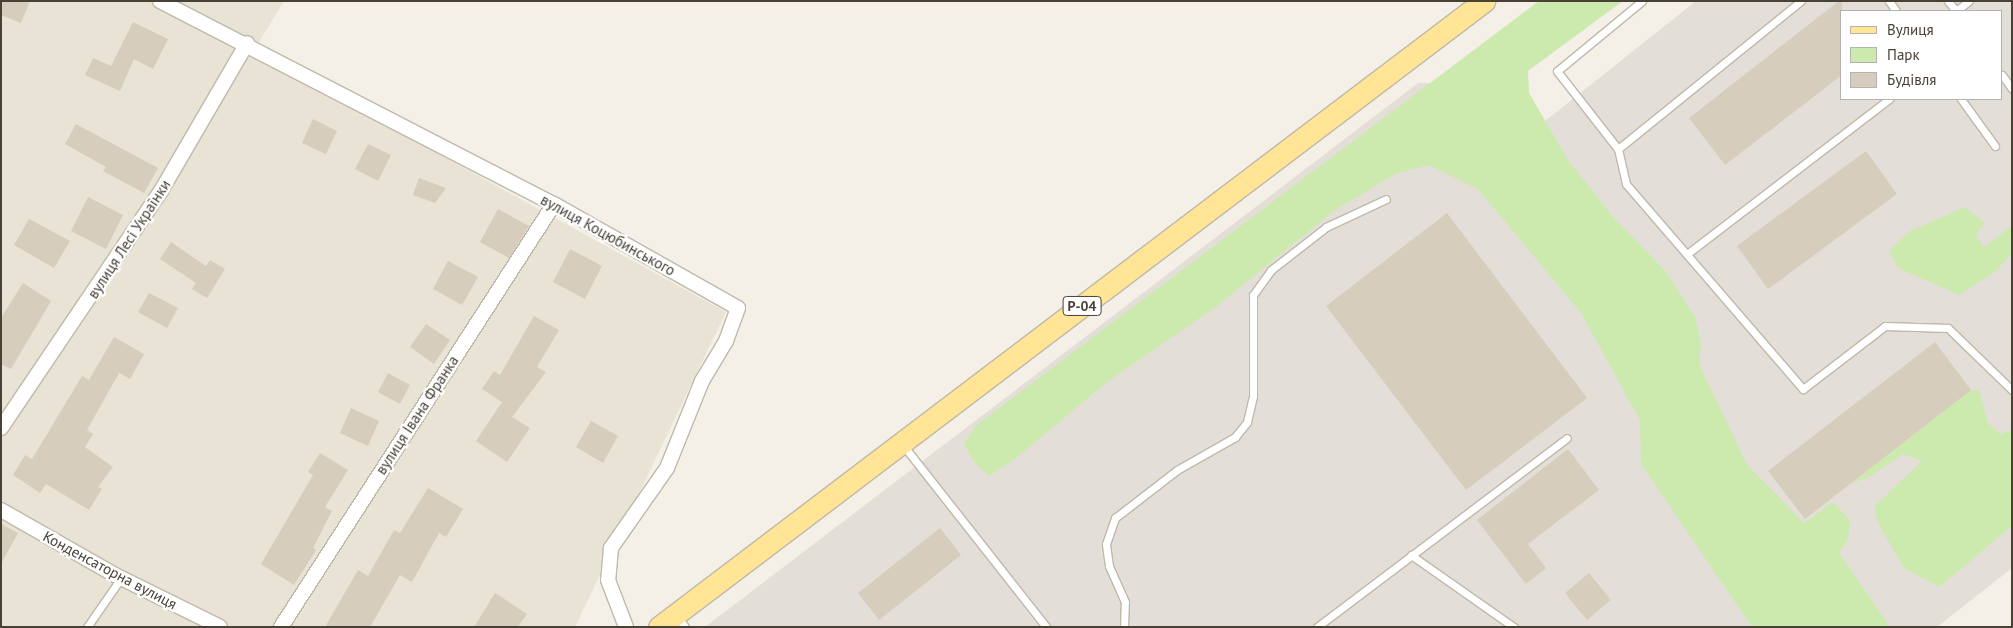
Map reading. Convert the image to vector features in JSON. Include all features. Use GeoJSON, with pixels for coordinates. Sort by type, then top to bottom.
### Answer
{"type":"FeatureCollection","features":[{"type":"Feature","properties":{"kind":"main road","name":"Р-04"},"geometry":{"type":"LineString","coordinates":[[675,619],[901,443],[1484,1]]}},
{"type":"Feature","properties":{"kind":"street","name":"вулиця Коцюбинського"},"geometry":{"type":"LineString","coordinates":[[160,1],[247,44],[554,204],[738,308],[726,341],[702,381],[667,468],[610,548],[608,580],[626,627]]}},
{"type":"Feature","properties":{"kind":"street","name":"вулиця Лесі Українки"},"geometry":{"type":"LineString","coordinates":[[1,428],[161,191],[247,44]]}},
{"type":"Feature","properties":{"kind":"street","name":"вулиця Івана Франка"},"geometry":{"type":"LineString","coordinates":[[280,627],[554,204]]}},
{"type":"Feature","properties":{"kind":"street","name":"Конденсаторна вулиця"},"geometry":{"type":"LineString","coordinates":[[1,510],[121,578],[220,627]]}},
{"type":"Feature","properties":{"kind":"lane"},"geometry":{"type":"LineString","coordinates":[[1642,1],[1557,71],[1618,149],[1626,184],[1803,390],[1885,326],[1948,328],[2012,390]]}},
{"type":"Feature","properties":{"kind":"lane"},"geometry":{"type":"LineString","coordinates":[[1618,149],[1801,1]]}},
{"type":"Feature","properties":{"kind":"lane"},"geometry":{"type":"LineString","coordinates":[[1957,10],[1969,1]]}},
{"type":"Feature","properties":{"kind":"lane"},"geometry":{"type":"LineString","coordinates":[[2003,76],[2012,89]]}},
{"type":"Feature","properties":{"kind":"lane"},"geometry":{"type":"LineString","coordinates":[[1687,254],[1888,100]]}},
{"type":"Feature","properties":{"kind":"lane"},"geometry":{"type":"LineString","coordinates":[[1961,100],[1995,146]]}},
{"type":"Feature","properties":{"kind":"lane"},"geometry":{"type":"LineString","coordinates":[[1124,627],[1125,602],[1109,566],[1106,544],[1115,518],[1177,470],[1235,437],[1247,422],[1253,396],[1253,295],[1271,270],[1326,227],[1386,198]]}},
{"type":"Feature","properties":{"kind":"lane"},"geometry":{"type":"LineString","coordinates":[[1317,627],[1568,438]]}},
{"type":"Feature","properties":{"kind":"lane"},"geometry":{"type":"LineString","coordinates":[[901,443],[1046,627]]}},
{"type":"Feature","properties":{"kind":"lane"},"geometry":{"type":"LineString","coordinates":[[1412,555],[1514,627]]}},
{"type":"Feature","properties":{"kind":"lane"},"geometry":{"type":"LineString","coordinates":[[87,627],[121,578]]}},
{"type":"Feature","properties":{"kind":"shaded area"},"geometry":{"type":"Polygon","coordinates":[[[1,1],[284,1],[253,52],[726,312],[575,627],[1,627],[1,1]]]}},
{"type":"Feature","properties":{"kind":"shaded area"},"geometry":{"type":"Polygon","coordinates":[[[1696,1],[2012,1],[2012,568],[1937,627],[705,627],[1418,83],[1493,84],[1535,129],[1696,1]]]}},
{"type":"Feature","properties":{"kind":"green space"},"geometry":{"type":"Polygon","coordinates":[[[1539,1],[1623,1],[1528,71],[1529,93],[1568,160],[1613,217],[1667,273],[1695,317],[1701,343],[1699,364],[1747,465],[1804,523],[1833,502],[1850,521],[1848,539],[1839,553],[1890,627],[1752,627],[1641,464],[1640,420],[1581,313],[1478,189],[1429,165],[1395,174],[1334,211],[1217,306],[1107,382],[1015,459],[989,476],[973,461],[964,443],[978,424],[1539,1]]]}},
{"type":"Feature","properties":{"kind":"green space"},"geometry":{"type":"Polygon","coordinates":[[[1965,207],[1985,223],[1975,235],[1984,247],[2012,226],[2012,253],[1996,271],[1959,295],[1898,268],[1889,251],[1910,231],[1965,207]]]}},
{"type":"Feature","properties":{"kind":"green space"},"geometry":{"type":"Polygon","coordinates":[[[1971,390],[1979,390],[1988,423],[2000,434],[2012,430],[2012,526],[1939,587],[1904,568],[1879,525],[1874,507],[1922,461],[1903,454],[1871,476],[1850,484],[1971,390]]]}},
{"type":"Feature","properties":{"kind":"building"},"geometry":{"type":"Polygon","coordinates":[[[1,1],[30,1],[21,23],[1,15],[1,1]]]}},
{"type":"Feature","properties":{"kind":"building"},"geometry":{"type":"Polygon","coordinates":[[[1839,1],[1842,1],[1842,10],[1840,10],[1840,77],[1725,165],[1689,118],[1839,1]]]}},
{"type":"Feature","properties":{"kind":"building"},"geometry":{"type":"Polygon","coordinates":[[[133,22],[168,39],[153,69],[134,59],[120,91],[85,75],[93,58],[111,66],[133,22]]]}},
{"type":"Feature","properties":{"kind":"building"},"geometry":{"type":"Polygon","coordinates":[[[313,119],[337,131],[326,154],[302,143],[313,119]]]}},
{"type":"Feature","properties":{"kind":"building"},"geometry":{"type":"Polygon","coordinates":[[[76,124],[158,168],[144,193],[103,171],[106,167],[65,144],[76,124]]]}},
{"type":"Feature","properties":{"kind":"building"},"geometry":{"type":"Polygon","coordinates":[[[368,144],[391,155],[378,181],[355,169],[368,144]]]}},
{"type":"Feature","properties":{"kind":"building"},"geometry":{"type":"Polygon","coordinates":[[[1866,151],[1897,194],[1768,289],[1737,246],[1866,151]]]}},
{"type":"Feature","properties":{"kind":"building"},"geometry":{"type":"Polygon","coordinates":[[[419,178],[446,188],[435,203],[413,195],[419,178]]]}},
{"type":"Feature","properties":{"kind":"building"},"geometry":{"type":"Polygon","coordinates":[[[88,197],[123,215],[106,249],[71,231],[88,197]]]}},
{"type":"Feature","properties":{"kind":"building"},"geometry":{"type":"Polygon","coordinates":[[[498,209],[529,226],[509,258],[480,242],[498,209]]]}},
{"type":"Feature","properties":{"kind":"building"},"geometry":{"type":"Polygon","coordinates":[[[1447,213],[1587,398],[1466,490],[1326,306],[1447,213]]]}},
{"type":"Feature","properties":{"kind":"building"},"geometry":{"type":"Polygon","coordinates":[[[29,219],[70,241],[54,268],[14,245],[29,219]]]}},
{"type":"Feature","properties":{"kind":"building"},"geometry":{"type":"Polygon","coordinates":[[[171,242],[206,266],[210,260],[225,269],[207,298],[192,289],[196,283],[160,259],[171,242]]]}},
{"type":"Feature","properties":{"kind":"building"},"geometry":{"type":"Polygon","coordinates":[[[570,249],[602,266],[585,299],[553,282],[570,249]]]}},
{"type":"Feature","properties":{"kind":"building"},"geometry":{"type":"Polygon","coordinates":[[[448,261],[478,277],[462,305],[433,289],[448,261]]]}},
{"type":"Feature","properties":{"kind":"building"},"geometry":{"type":"Polygon","coordinates":[[[23,283],[51,301],[11,369],[1,364],[1,318],[23,283]]]}},
{"type":"Feature","properties":{"kind":"building"},"geometry":{"type":"Polygon","coordinates":[[[149,293],[178,308],[167,328],[138,312],[149,293]]]}},
{"type":"Feature","properties":{"kind":"building"},"geometry":{"type":"Polygon","coordinates":[[[534,316],[559,330],[537,367],[546,372],[512,417],[530,428],[507,462],[476,441],[502,402],[482,389],[494,371],[500,375],[534,316]]]}},
{"type":"Feature","properties":{"kind":"building"},"geometry":{"type":"Polygon","coordinates":[[[426,324],[450,340],[434,364],[410,347],[426,324]]]}},
{"type":"Feature","properties":{"kind":"building"},"geometry":{"type":"Polygon","coordinates":[[[114,337],[144,354],[130,379],[119,373],[87,430],[93,434],[85,447],[113,467],[98,487],[102,489],[89,510],[46,484],[40,493],[13,475],[25,455],[32,459],[82,376],[89,380],[114,337]]]}},
{"type":"Feature","properties":{"kind":"building"},"geometry":{"type":"Polygon","coordinates":[[[1935,342],[1971,390],[1805,519],[1768,471],[1935,342]]]}},
{"type":"Feature","properties":{"kind":"building"},"geometry":{"type":"Polygon","coordinates":[[[388,373],[410,385],[400,404],[378,392],[388,373]]]}},
{"type":"Feature","properties":{"kind":"building"},"geometry":{"type":"Polygon","coordinates":[[[351,408],[379,421],[368,446],[340,433],[351,408]]]}},
{"type":"Feature","properties":{"kind":"building"},"geometry":{"type":"Polygon","coordinates":[[[591,421],[618,436],[603,463],[576,447],[591,421]]]}},
{"type":"Feature","properties":{"kind":"building"},"geometry":{"type":"Polygon","coordinates":[[[1568,449],[1599,490],[1528,544],[1546,568],[1526,584],[1477,520],[1568,449]]]}},
{"type":"Feature","properties":{"kind":"building"},"geometry":{"type":"Polygon","coordinates":[[[320,453],[348,470],[325,507],[332,511],[313,548],[316,550],[294,585],[261,564],[313,475],[308,472],[320,453]]]}},
{"type":"Feature","properties":{"kind":"building"},"geometry":{"type":"Polygon","coordinates":[[[428,488],[463,509],[446,537],[439,533],[412,582],[400,575],[370,627],[325,627],[358,570],[368,576],[394,530],[400,533],[428,488]]]}},
{"type":"Feature","properties":{"kind":"building"},"geometry":{"type":"Polygon","coordinates":[[[1,524],[18,533],[1,564],[1,524]]]}},
{"type":"Feature","properties":{"kind":"building"},"geometry":{"type":"Polygon","coordinates":[[[940,528],[961,555],[879,620],[858,593],[940,528]]]}},
{"type":"Feature","properties":{"kind":"building"},"geometry":{"type":"Polygon","coordinates":[[[1589,573],[1611,600],[1587,620],[1565,593],[1589,573]]]}},
{"type":"Feature","properties":{"kind":"building"},"geometry":{"type":"Polygon","coordinates":[[[495,593],[527,614],[518,627],[474,627],[495,593]]]}}]}
